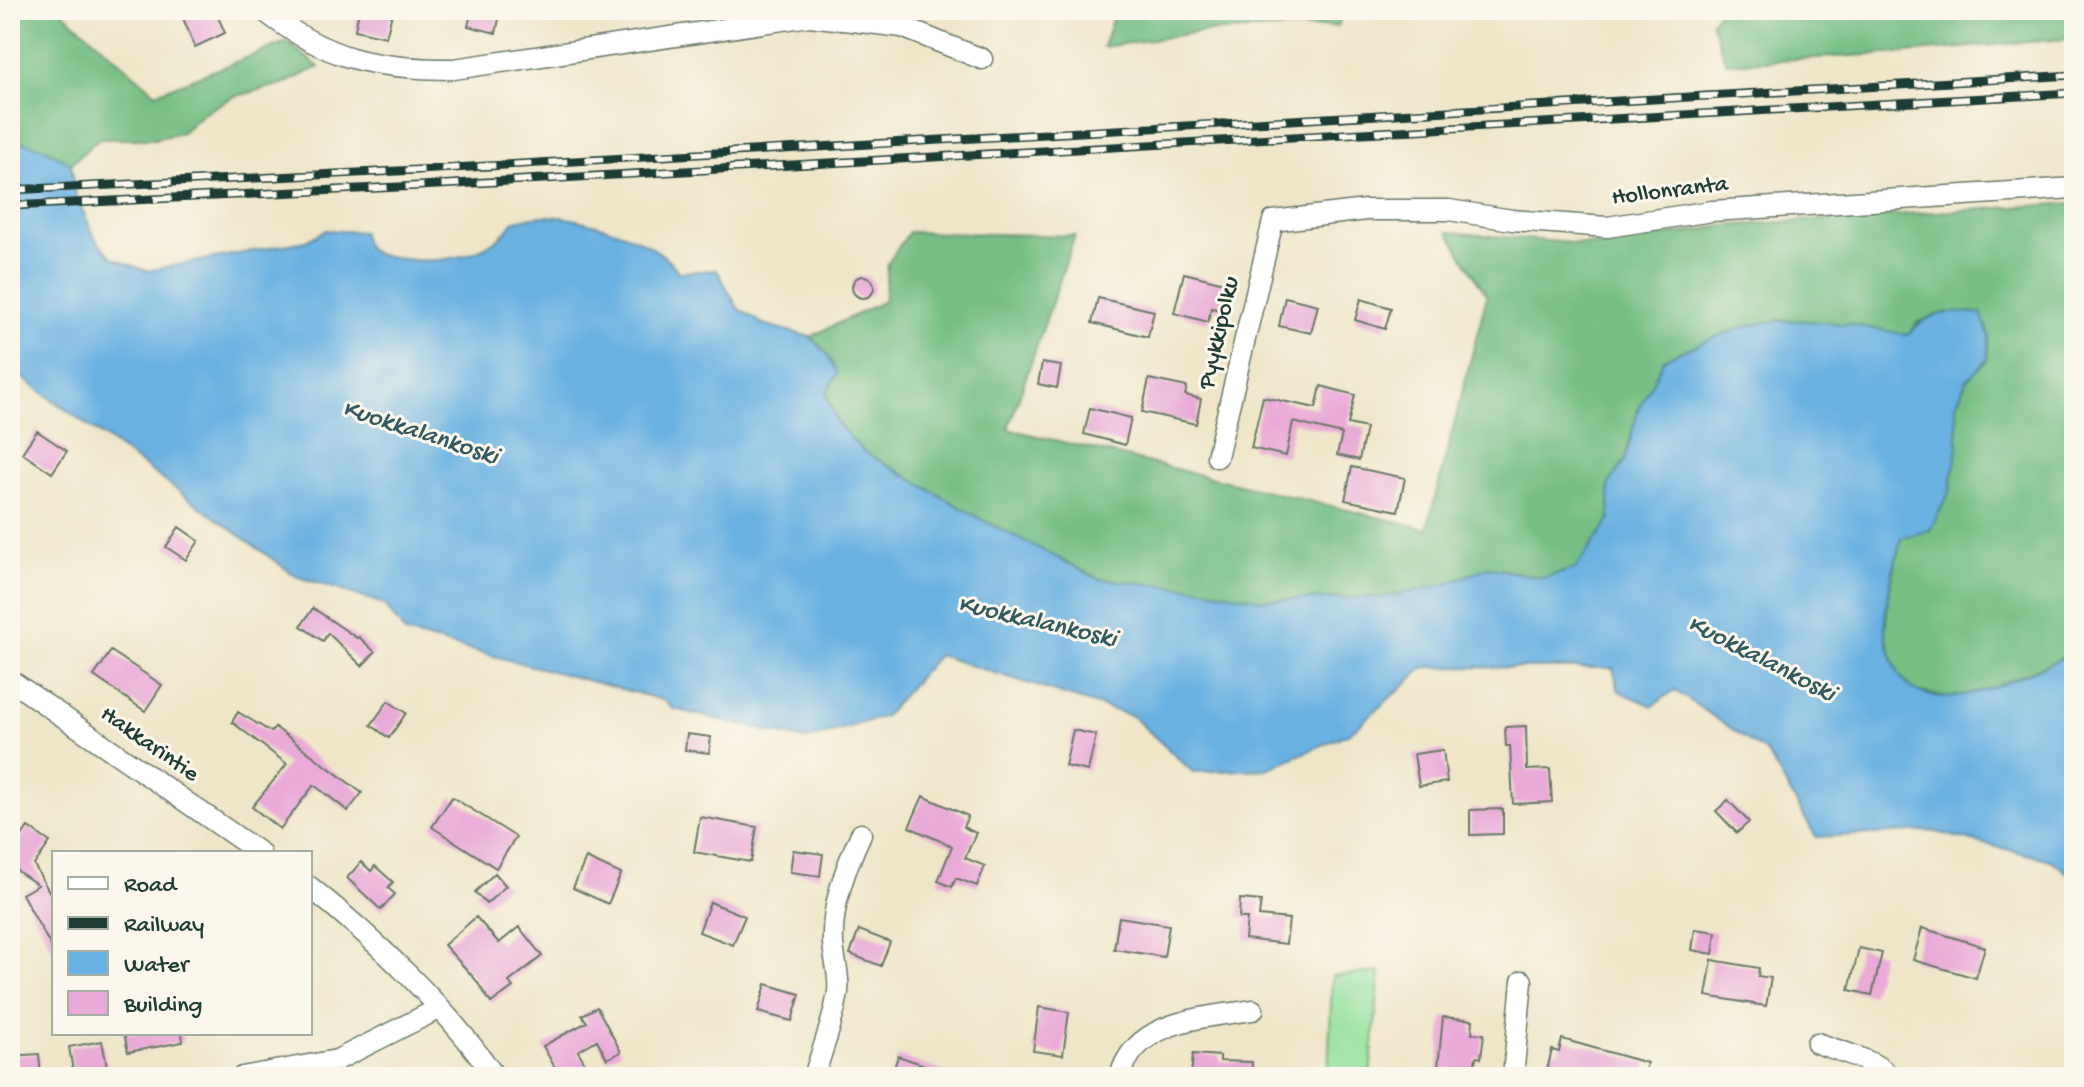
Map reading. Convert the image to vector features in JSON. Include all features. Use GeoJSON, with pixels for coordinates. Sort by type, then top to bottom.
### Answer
{"type":"FeatureCollection","features":[{"type":"Feature","properties":{"kind":"street"},"geometry":{"type":"LineString","coordinates":[[263,10],[288,30],[351,60],[402,69],[454,69],[810,16],[902,27],[982,59]]}},
{"type":"Feature","properties":{"kind":"street","name":"Hollonranta"},"geometry":{"type":"LineString","coordinates":[[1273,221],[1366,210],[1449,210],[1512,220],[1607,227],[1712,211],[2074,188]]}},
{"type":"Feature","properties":{"kind":"street","name":"Pyykkipolku"},"geometry":{"type":"LineString","coordinates":[[1217,457],[1273,221]]}},
{"type":"Feature","properties":{"kind":"street","name":"Hakkarintie"},"geometry":{"type":"LineString","coordinates":[[10,680],[257,851]]}},
{"type":"Feature","properties":{"kind":"street"},"geometry":{"type":"LineString","coordinates":[[814,1077],[837,995],[839,979],[832,939],[836,913],[845,873],[861,834]]}},
{"type":"Feature","properties":{"kind":"street"},"geometry":{"type":"LineString","coordinates":[[312,889],[380,947],[495,1077]]}},
{"type":"Feature","properties":{"kind":"street"},"geometry":{"type":"LineString","coordinates":[[1513,1077],[1522,981]]}},
{"type":"Feature","properties":{"kind":"street"},"geometry":{"type":"LineString","coordinates":[[242,1077],[337,1060],[438,1009]]}},
{"type":"Feature","properties":{"kind":"street"},"geometry":{"type":"LineString","coordinates":[[1120,1077],[1123,1066],[1139,1042],[1168,1025],[1253,1010]]}},
{"type":"Feature","properties":{"kind":"street"},"geometry":{"type":"LineString","coordinates":[[1817,1043],[1877,1065],[1889,1077]]}},
{"type":"Feature","properties":{"kind":"green space"},"geometry":{"type":"Polygon","coordinates":[[[10,10],[60,10],[156,93],[287,42],[319,67],[286,83],[233,97],[205,112],[181,133],[154,139],[98,139],[71,164],[45,149],[10,138],[10,10]]]}},
{"type":"Feature","properties":{"kind":"green space"},"geometry":{"type":"Polygon","coordinates":[[[1115,10],[1343,10],[1338,26],[1200,32],[1103,47],[1115,10]]]}},
{"type":"Feature","properties":{"kind":"green space"},"geometry":{"type":"Polygon","coordinates":[[[1720,10],[2074,10],[2074,38],[1904,53],[1726,63],[1711,22],[1720,10]]]}},
{"type":"Feature","properties":{"kind":"green space"},"geometry":{"type":"Polygon","coordinates":[[[2074,203],[2074,653],[1992,688],[1952,698],[1914,691],[1899,675],[1885,631],[1888,597],[1901,537],[1958,446],[1956,405],[1967,379],[1987,359],[1949,312],[1918,322],[1909,335],[1854,325],[1778,320],[1638,410],[1625,460],[1609,484],[1610,520],[1575,569],[1543,578],[1488,567],[1447,584],[1385,597],[1263,600],[1204,589],[1099,579],[981,519],[863,451],[837,423],[826,393],[827,353],[810,337],[884,301],[888,263],[909,232],[1075,236],[1008,429],[1427,529],[1487,296],[1448,232],[1604,246],[1723,226],[2074,203]]]}},
{"type":"Feature","properties":{"kind":"green space"},"geometry":{"type":"Polygon","coordinates":[[[1380,972],[1370,1077],[1328,1077],[1332,976],[1380,972]]]}},
{"type":"Feature","properties":{"kind":"water","name":"Kuokkalankoski"},"geometry":{"type":"Polygon","coordinates":[[[10,138],[45,149],[71,164],[76,196],[96,240],[113,258],[146,271],[306,241],[326,230],[362,232],[367,247],[376,254],[425,260],[475,252],[502,235],[513,222],[536,217],[578,220],[618,232],[654,249],[678,272],[717,270],[738,308],[763,324],[810,337],[827,353],[838,373],[826,393],[837,423],[863,451],[981,519],[1099,579],[1204,589],[1263,600],[1385,597],[1447,584],[1488,567],[1543,578],[1575,569],[1610,520],[1609,484],[1625,460],[1638,410],[1664,359],[1721,335],[1766,322],[1829,322],[1909,335],[1923,321],[1941,314],[1981,313],[1989,335],[1987,360],[1967,379],[1956,405],[1958,446],[1950,491],[1930,530],[1901,538],[1887,605],[1886,637],[1894,664],[1907,685],[1927,695],[1951,696],[1977,692],[2074,653],[2074,878],[2051,860],[1932,831],[1816,837],[1767,753],[1674,690],[1653,706],[1619,691],[1613,668],[1425,667],[1350,733],[1267,769],[1193,772],[1132,716],[938,655],[885,716],[806,740],[674,709],[663,700],[405,633],[384,604],[296,576],[10,369],[10,138]]]}},
{"type":"Feature","properties":{"kind":"building"},"geometry":{"type":"Polygon","coordinates":[[[202,10],[215,10],[225,33],[195,47],[183,18],[202,10]]]}},
{"type":"Feature","properties":{"kind":"building"},"geometry":{"type":"Polygon","coordinates":[[[359,10],[393,10],[386,37],[355,30],[359,10]]]}},
{"type":"Feature","properties":{"kind":"building"},"geometry":{"type":"Polygon","coordinates":[[[472,10],[501,10],[496,33],[468,26],[472,10]]]}},
{"type":"Feature","properties":{"kind":"building"},"geometry":{"type":"Polygon","coordinates":[[[1184,273],[1228,284],[1222,310],[1211,308],[1208,322],[1174,313],[1184,273]]]}},
{"type":"Feature","properties":{"kind":"building"},"geometry":{"type":"Polygon","coordinates":[[[863,276],[871,279],[874,287],[871,295],[863,298],[855,295],[852,287],[855,279],[863,276]]]}},
{"type":"Feature","properties":{"kind":"building"},"geometry":{"type":"Polygon","coordinates":[[[1285,297],[1318,305],[1311,333],[1279,326],[1285,297]]]}},
{"type":"Feature","properties":{"kind":"building"},"geometry":{"type":"Polygon","coordinates":[[[1098,298],[1154,311],[1148,337],[1092,323],[1098,298]]]}},
{"type":"Feature","properties":{"kind":"building"},"geometry":{"type":"Polygon","coordinates":[[[1361,299],[1391,308],[1385,329],[1355,320],[1361,299]]]}},
{"type":"Feature","properties":{"kind":"building"},"geometry":{"type":"Polygon","coordinates":[[[1042,363],[1061,366],[1057,388],[1038,384],[1042,363]]]}},
{"type":"Feature","properties":{"kind":"building"},"geometry":{"type":"Polygon","coordinates":[[[1149,379],[1187,387],[1185,395],[1201,399],[1196,424],[1142,412],[1149,379]]]}},
{"type":"Feature","properties":{"kind":"building"},"geometry":{"type":"Polygon","coordinates":[[[1321,386],[1355,395],[1348,424],[1366,428],[1359,460],[1337,455],[1342,434],[1293,422],[1286,456],[1251,448],[1263,397],[1316,408],[1321,386]]]}},
{"type":"Feature","properties":{"kind":"building"},"geometry":{"type":"Polygon","coordinates":[[[1090,408],[1131,418],[1125,445],[1084,434],[1090,408]]]}},
{"type":"Feature","properties":{"kind":"building"},"geometry":{"type":"Polygon","coordinates":[[[37,431],[67,451],[52,473],[22,453],[37,431]]]}},
{"type":"Feature","properties":{"kind":"building"},"geometry":{"type":"Polygon","coordinates":[[[1352,467],[1405,478],[1398,511],[1345,500],[1352,467]]]}},
{"type":"Feature","properties":{"kind":"building"},"geometry":{"type":"Polygon","coordinates":[[[179,527],[199,541],[186,560],[166,547],[179,527]]]}},
{"type":"Feature","properties":{"kind":"building"},"geometry":{"type":"Polygon","coordinates":[[[313,608],[359,637],[375,652],[362,666],[328,633],[323,641],[301,626],[313,608]]]}},
{"type":"Feature","properties":{"kind":"building"},"geometry":{"type":"Polygon","coordinates":[[[111,651],[162,685],[145,711],[94,676],[111,651]]]}},
{"type":"Feature","properties":{"kind":"building"},"geometry":{"type":"Polygon","coordinates":[[[388,701],[406,713],[389,738],[371,725],[388,701]]]}},
{"type":"Feature","properties":{"kind":"building"},"geometry":{"type":"Polygon","coordinates":[[[238,712],[271,732],[275,727],[362,793],[348,811],[314,785],[280,829],[252,807],[287,764],[232,722],[238,712]]]}},
{"type":"Feature","properties":{"kind":"building"},"geometry":{"type":"Polygon","coordinates":[[[1526,726],[1527,770],[1550,769],[1552,802],[1513,804],[1510,746],[1506,746],[1505,727],[1526,726]]]}},
{"type":"Feature","properties":{"kind":"building"},"geometry":{"type":"Polygon","coordinates":[[[1073,730],[1096,735],[1088,771],[1065,766],[1073,730]]]}},
{"type":"Feature","properties":{"kind":"building"},"geometry":{"type":"Polygon","coordinates":[[[687,734],[711,737],[709,753],[685,750],[687,734]]]}},
{"type":"Feature","properties":{"kind":"building"},"geometry":{"type":"Polygon","coordinates":[[[1443,750],[1447,782],[1419,786],[1414,754],[1443,750]]]}},
{"type":"Feature","properties":{"kind":"building"},"geometry":{"type":"Polygon","coordinates":[[[923,796],[968,816],[963,827],[976,833],[965,858],[985,866],[977,886],[956,878],[952,887],[938,881],[952,846],[909,827],[923,796]]]}},
{"type":"Feature","properties":{"kind":"building"},"geometry":{"type":"Polygon","coordinates":[[[452,797],[516,837],[496,868],[432,827],[452,797]]]}},
{"type":"Feature","properties":{"kind":"building"},"geometry":{"type":"Polygon","coordinates":[[[1728,800],[1749,822],[1737,833],[1716,811],[1728,800]]]}},
{"type":"Feature","properties":{"kind":"building"},"geometry":{"type":"Polygon","coordinates":[[[1503,809],[1503,834],[1470,835],[1470,810],[1503,809]]]}},
{"type":"Feature","properties":{"kind":"building"},"geometry":{"type":"Polygon","coordinates":[[[700,817],[757,827],[751,862],[694,852],[700,817]]]}},
{"type":"Feature","properties":{"kind":"building"},"geometry":{"type":"Polygon","coordinates":[[[28,827],[50,842],[34,865],[52,896],[52,948],[22,894],[38,885],[10,866],[10,853],[28,827]]]}},
{"type":"Feature","properties":{"kind":"building"},"geometry":{"type":"Polygon","coordinates":[[[793,850],[823,854],[820,876],[790,872],[793,850]]]}},
{"type":"Feature","properties":{"kind":"building"},"geometry":{"type":"Polygon","coordinates":[[[586,858],[621,874],[608,904],[573,888],[586,858]]]}},
{"type":"Feature","properties":{"kind":"building"},"geometry":{"type":"Polygon","coordinates":[[[361,862],[371,871],[375,866],[393,882],[388,888],[395,894],[381,910],[347,878],[361,862]]]}},
{"type":"Feature","properties":{"kind":"building"},"geometry":{"type":"Polygon","coordinates":[[[495,873],[506,886],[486,904],[475,892],[495,873]]]}},
{"type":"Feature","properties":{"kind":"building"},"geometry":{"type":"Polygon","coordinates":[[[1240,899],[1261,901],[1259,916],[1289,919],[1286,944],[1245,939],[1247,918],[1239,918],[1240,899]]]}},
{"type":"Feature","properties":{"kind":"building"},"geometry":{"type":"Polygon","coordinates":[[[710,902],[745,916],[733,945],[699,932],[710,902]]]}},
{"type":"Feature","properties":{"kind":"building"},"geometry":{"type":"Polygon","coordinates":[[[476,917],[499,943],[519,927],[542,956],[509,982],[513,987],[491,1003],[476,980],[444,945],[476,917]]]}},
{"type":"Feature","properties":{"kind":"building"},"geometry":{"type":"Polygon","coordinates":[[[1119,917],[1169,925],[1164,957],[1114,949],[1119,917]]]}},
{"type":"Feature","properties":{"kind":"building"},"geometry":{"type":"Polygon","coordinates":[[[1922,928],[1985,947],[1976,978],[1913,960],[1922,928]]]}},
{"type":"Feature","properties":{"kind":"building"},"geometry":{"type":"Polygon","coordinates":[[[1695,929],[1716,932],[1713,954],[1692,950],[1695,929]]]}},
{"type":"Feature","properties":{"kind":"building"},"geometry":{"type":"Polygon","coordinates":[[[859,930],[890,942],[881,966],[850,954],[859,930]]]}},
{"type":"Feature","properties":{"kind":"building"},"geometry":{"type":"Polygon","coordinates":[[[1859,948],[1882,953],[1872,995],[1849,990],[1859,948]]]}},
{"type":"Feature","properties":{"kind":"building"},"geometry":{"type":"Polygon","coordinates":[[[1712,960],[1759,968],[1758,976],[1771,978],[1766,1006],[1706,996],[1712,960]]]}},
{"type":"Feature","properties":{"kind":"building"},"geometry":{"type":"Polygon","coordinates":[[[766,984],[800,994],[792,1021],[758,1012],[766,984]]]}},
{"type":"Feature","properties":{"kind":"building"},"geometry":{"type":"Polygon","coordinates":[[[597,1007],[621,1052],[607,1059],[597,1040],[578,1051],[588,1068],[571,1077],[560,1077],[543,1046],[587,1022],[582,1015],[597,1007]]]}},
{"type":"Feature","properties":{"kind":"building"},"geometry":{"type":"Polygon","coordinates":[[[1039,1007],[1069,1012],[1063,1055],[1033,1051],[1039,1007]]]}},
{"type":"Feature","properties":{"kind":"building"},"geometry":{"type":"Polygon","coordinates":[[[1443,1017],[1473,1020],[1472,1033],[1484,1034],[1481,1058],[1476,1057],[1473,1077],[1437,1077],[1443,1017]]]}},
{"type":"Feature","properties":{"kind":"building"},"geometry":{"type":"Polygon","coordinates":[[[124,1035],[182,1035],[183,1042],[128,1052],[124,1035]]]}},
{"type":"Feature","properties":{"kind":"building"},"geometry":{"type":"Polygon","coordinates":[[[1562,1039],[1647,1063],[1643,1077],[1603,1077],[1583,1072],[1581,1077],[1545,1077],[1552,1050],[1559,1052],[1562,1039]]]}},
{"type":"Feature","properties":{"kind":"building"},"geometry":{"type":"Polygon","coordinates":[[[102,1041],[109,1077],[74,1077],[69,1047],[102,1041]]]}},
{"type":"Feature","properties":{"kind":"building"},"geometry":{"type":"Polygon","coordinates":[[[39,1054],[41,1077],[10,1077],[10,1056],[39,1054]]]}},
{"type":"Feature","properties":{"kind":"building"},"geometry":{"type":"Polygon","coordinates":[[[1193,1054],[1220,1056],[1220,1061],[1252,1062],[1252,1077],[1191,1077],[1193,1054]]]}},
{"type":"Feature","properties":{"kind":"building"},"geometry":{"type":"Polygon","coordinates":[[[898,1056],[951,1074],[950,1077],[891,1077],[898,1056]]]}},
{"type":"Feature","properties":{"kind":"railway"},"geometry":{"type":"LineString","coordinates":[[10,190],[418,170],[2074,75]]}},
{"type":"Feature","properties":{"kind":"railway"},"geometry":{"type":"LineString","coordinates":[[10,206],[2074,93]]}}]}
